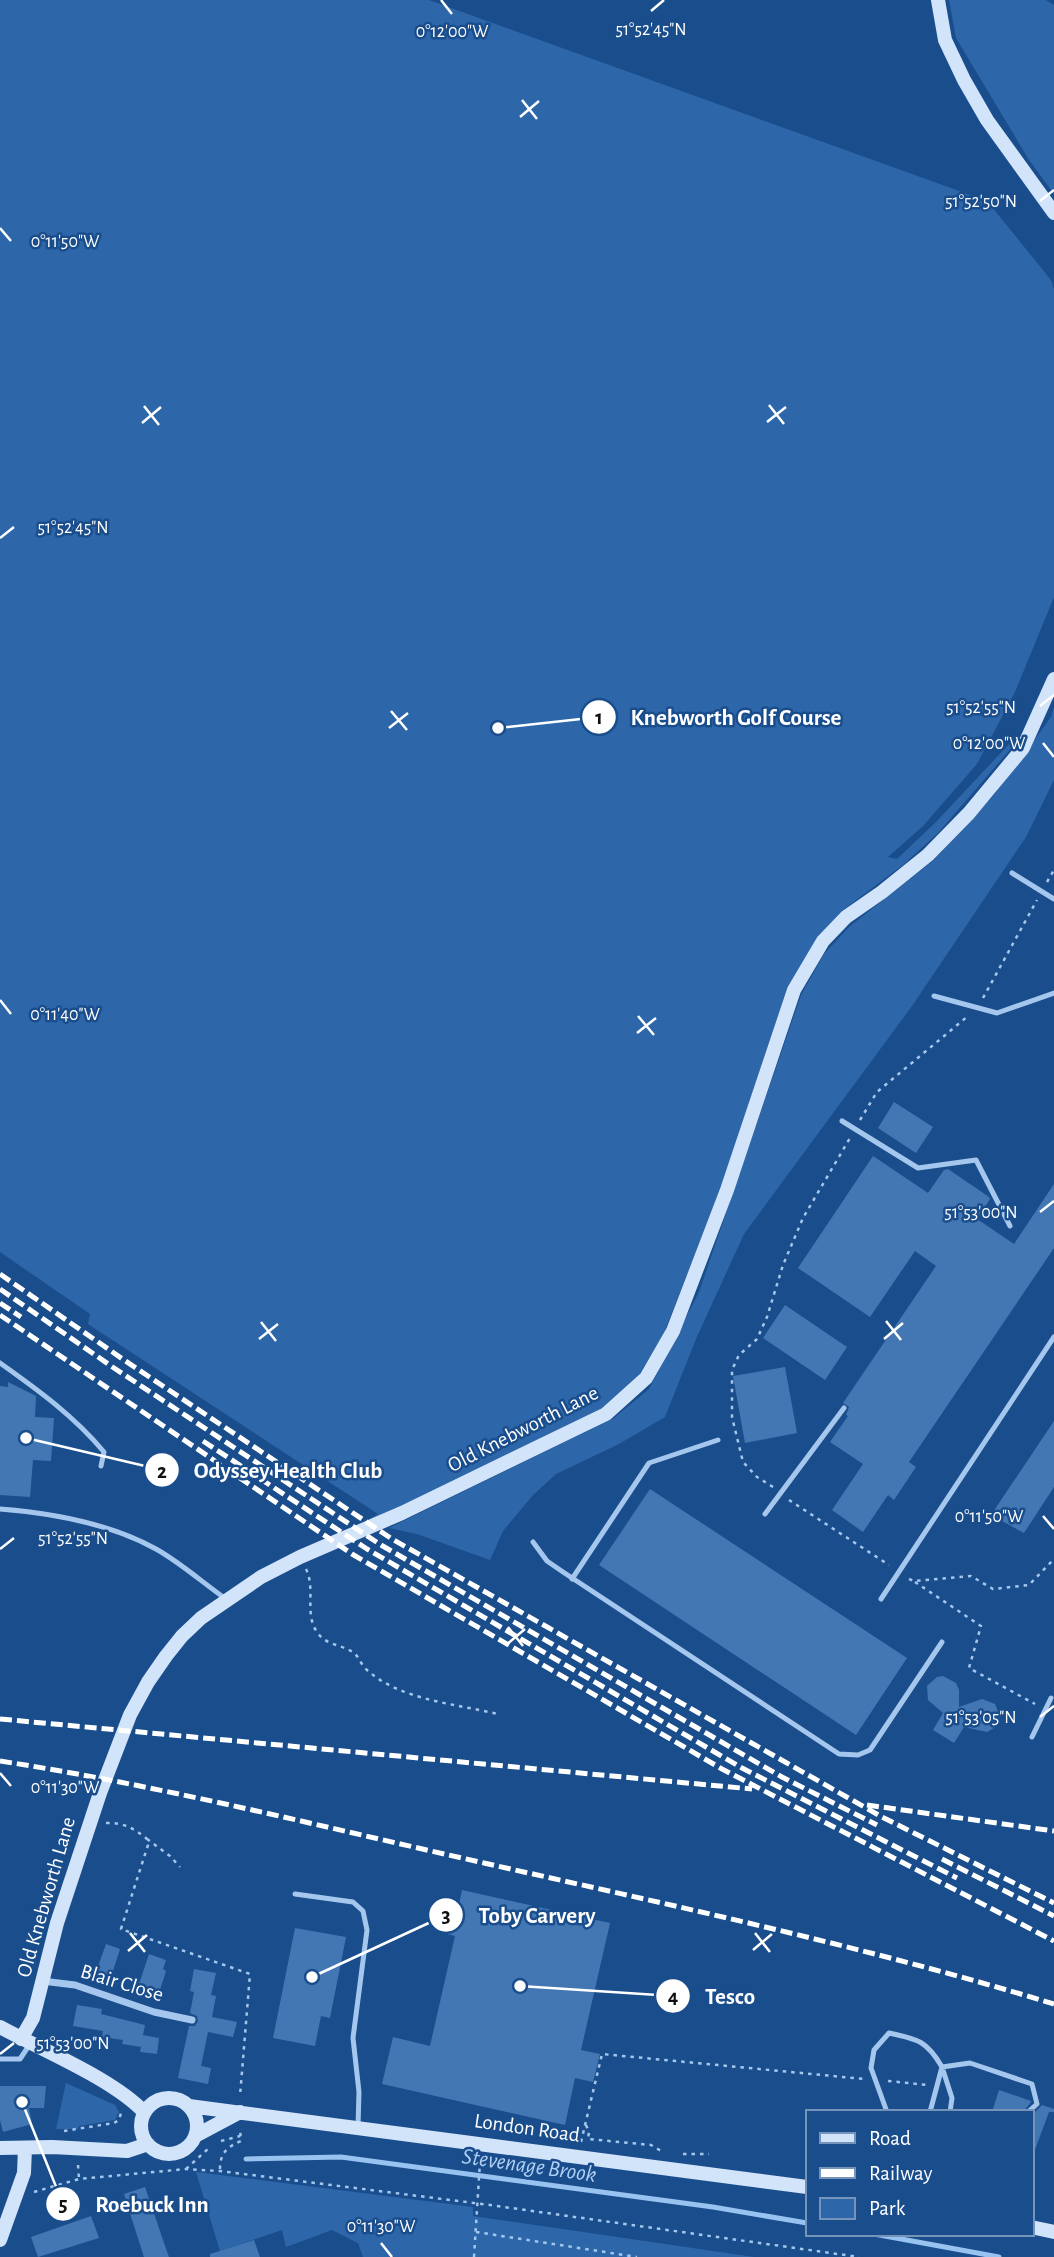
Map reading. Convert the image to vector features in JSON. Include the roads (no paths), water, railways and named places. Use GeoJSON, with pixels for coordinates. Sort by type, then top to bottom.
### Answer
{"type":"FeatureCollection","features":[{"type":"Feature","properties":{"kind":"street"},"geometry":{"type":"LineString","coordinates":[[938,0],[945,40],[964,80],[987,120],[1054,213]]}},
{"type":"Feature","properties":{"kind":"street","name":"Old Knebworth Lane"},"geometry":{"type":"LineString","coordinates":[[26,2041],[57,1923],[89,1822],[130,1715],[148,1682],[182,1636],[226,1600],[261,1577],[402,1513],[606,1414],[646,1378],[673,1331],[722,1203],[794,990],[823,942],[846,917],[919,862],[969,813],[1023,748],[1054,679]]}},
{"type":"Feature","properties":{"kind":"street","name":"Blair Close"},"geometry":{"type":"LineString","coordinates":[[41,1981],[75,1985],[154,2012],[192,2020]]}},
{"type":"Feature","properties":{"kind":"street"},"geometry":{"type":"LineString","coordinates":[[0,2027],[123,2094],[144,2112]]}},
{"type":"Feature","properties":{"kind":"street"},"geometry":{"type":"LineString","coordinates":[[195,2136],[197,2120],[189,2106],[178,2099],[165,2098],[153,2102],[144,2112],[142,2134],[148,2144],[160,2152],[174,2153],[187,2148],[195,2136],[240,2105]]}},
{"type":"Feature","properties":{"kind":"street","name":"London Road"},"geometry":{"type":"LineString","coordinates":[[189,2106],[240,2105],[358,2127],[806,2187]]}},
{"type":"Feature","properties":{"kind":"street"},"geometry":{"type":"LineString","coordinates":[[0,2148],[127,2151],[148,2144]]}},
{"type":"Feature","properties":{"kind":"street"},"geometry":{"type":"LineString","coordinates":[[0,2240],[24,2173],[25,2148]]}},
{"type":"Feature","properties":{"kind":"street"},"geometry":{"type":"LineString","coordinates":[[1033,2227],[1054,2232]]}},
{"type":"Feature","properties":{"kind":"lane"},"geometry":{"type":"LineString","coordinates":[[1012,873],[1054,899]]}},
{"type":"Feature","properties":{"kind":"lane"},"geometry":{"type":"LineString","coordinates":[[934,996],[997,1013],[1054,993]]}},
{"type":"Feature","properties":{"kind":"lane"},"geometry":{"type":"LineString","coordinates":[[842,1121],[918,1168],[976,1160],[1010,1226]]}},
{"type":"Feature","properties":{"kind":"lane"},"geometry":{"type":"LineString","coordinates":[[881,1599],[1054,1337]]}},
{"type":"Feature","properties":{"kind":"lane"},"geometry":{"type":"LineString","coordinates":[[0,1363],[55,1403],[85,1429],[104,1452],[101,1466]]}},
{"type":"Feature","properties":{"kind":"lane"},"geometry":{"type":"LineString","coordinates":[[765,1514],[844,1408]]}},
{"type":"Feature","properties":{"kind":"lane"},"geometry":{"type":"LineString","coordinates":[[572,1579],[649,1463],[718,1440]]}},
{"type":"Feature","properties":{"kind":"lane"},"geometry":{"type":"LineString","coordinates":[[0,1509],[41,1513],[128,1535],[158,1550],[226,1600]]}},
{"type":"Feature","properties":{"kind":"lane"},"geometry":{"type":"LineString","coordinates":[[533,1542],[547,1561],[572,1579],[839,1754],[858,1755],[870,1750],[942,1642]]}},
{"type":"Feature","properties":{"kind":"lane"},"geometry":{"type":"LineString","coordinates":[[1032,1737],[1051,1698]]}},
{"type":"Feature","properties":{"kind":"lane"},"geometry":{"type":"LineString","coordinates":[[295,1894],[353,1902],[363,1911],[367,1930],[353,2038],[359,2092],[358,2127]]}},
{"type":"Feature","properties":{"kind":"lane"},"geometry":{"type":"LineString","coordinates":[[886,2110],[871,2068],[874,2050],[888,2034],[910,2037],[931,2048],[942,2067],[952,2098],[950,2110]]}},
{"type":"Feature","properties":{"kind":"lane"},"geometry":{"type":"LineString","coordinates":[[0,2059],[20,2059],[26,2041]]}},
{"type":"Feature","properties":{"kind":"lane"},"geometry":{"type":"LineString","coordinates":[[942,2067],[970,2063],[1032,2084],[1037,2104],[1030,2110]]}},
{"type":"Feature","properties":{"kind":"lane"},"geometry":{"type":"LineString","coordinates":[[931,2110],[942,2067]]}},
{"type":"Feature","properties":{"kind":"waterway","name":"Stevenage Brook"},"geometry":{"type":"LineString","coordinates":[[246,2159],[341,2157],[713,2207],[806,2223]]}},
{"type":"Feature","properties":{"kind":"waterway","name":"Stevenage Brook"},"geometry":{"type":"LineString","coordinates":[[885,2236],[999,2257]]}},
{"type":"Feature","properties":{"kind":"railway"},"geometry":{"type":"LineString","coordinates":[[0,1274],[392,1539],[882,1817],[1054,1903]]}},
{"type":"Feature","properties":{"kind":"railway"},"geometry":{"type":"LineString","coordinates":[[0,1289],[381,1545],[782,1777],[877,1825]]}},
{"type":"Feature","properties":{"kind":"railway"},"geometry":{"type":"LineString","coordinates":[[0,1303],[21,1317]]}},
{"type":"Feature","properties":{"kind":"railway"},"geometry":{"type":"LineString","coordinates":[[0,1315],[352,1554],[722,1769],[1054,1941]]}},
{"type":"Feature","properties":{"kind":"railway"},"geometry":{"type":"LineString","coordinates":[[203,1441],[367,1549],[742,1768],[957,1878]]}},
{"type":"Feature","properties":{"kind":"railway"},"geometry":{"type":"LineString","coordinates":[[0,1719],[752,1789]]}},
{"type":"Feature","properties":{"kind":"railway"},"geometry":{"type":"LineString","coordinates":[[0,1761],[182,1795],[699,1911],[913,1964],[1054,2004]]}},
{"type":"Feature","properties":{"kind":"railway"},"geometry":{"type":"LineString","coordinates":[[867,1805],[1054,1831]]}},
{"type":"Feature","properties":{"kind":"railway"},"geometry":{"type":"LineString","coordinates":[[942,1859],[1054,1916]]}},
{"type":"Feature","properties":{"kind":"place","name":"Knebworth Golf Course"},"geometry":{"type":"Point","coordinates":[498,728]}},
{"type":"Feature","properties":{"kind":"place","name":"Odyssey Health Club"},"geometry":{"type":"Point","coordinates":[26,1438]}},
{"type":"Feature","properties":{"kind":"place","name":"Toby Carvery"},"geometry":{"type":"Point","coordinates":[312,1977]}},
{"type":"Feature","properties":{"kind":"place","name":"Tesco"},"geometry":{"type":"Point","coordinates":[520,1986]}},
{"type":"Feature","properties":{"kind":"place","name":"Roebuck Inn"},"geometry":{"type":"Point","coordinates":[22,2102]}}]}
